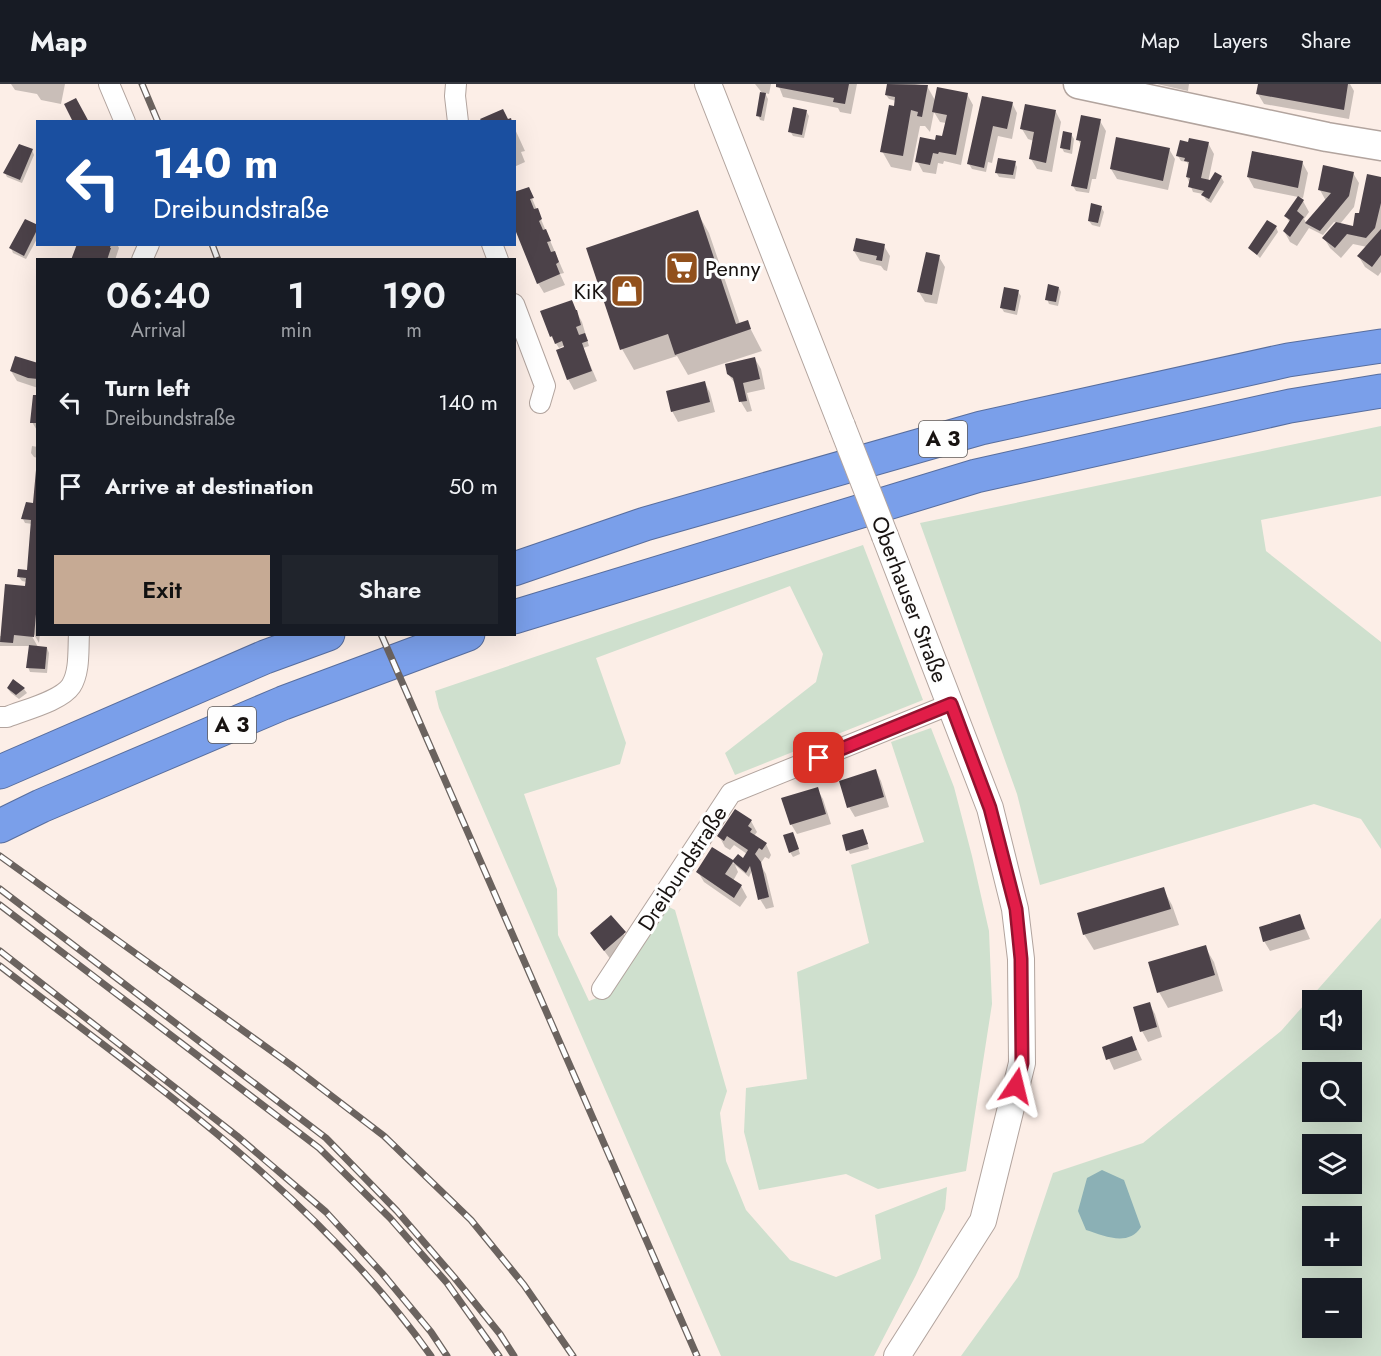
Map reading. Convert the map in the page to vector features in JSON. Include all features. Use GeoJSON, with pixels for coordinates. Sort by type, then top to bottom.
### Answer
{"type":"FeatureCollection","features":[{"type":"Feature","properties":{"kind":"highway","name":"A 3"},"geometry":{"type":"LineString","coordinates":[[516,568],[645,524],[981,428],[1288,360],[1381,346]]}},
{"type":"Feature","properties":{"kind":"highway","name":"A 3"},"geometry":{"type":"LineString","coordinates":[[516,616],[976,476],[1290,406],[1381,391]]}},
{"type":"Feature","properties":{"kind":"highway","name":"A 3"},"geometry":{"type":"LineString","coordinates":[[0,772],[265,657],[323,636]]}},
{"type":"Feature","properties":{"kind":"highway","name":"A 3"},"geometry":{"type":"LineString","coordinates":[[0,826],[41,806],[283,703],[463,636]]}},
{"type":"Feature","properties":{"kind":"main road"},"geometry":{"type":"LineString","coordinates":[[1078,84],[1327,137],[1381,146]]}},
{"type":"Feature","properties":{"kind":"street"},"geometry":{"type":"LineString","coordinates":[[109,84],[124,120]]}},
{"type":"Feature","properties":{"kind":"street"},"geometry":{"type":"LineString","coordinates":[[456,84],[458,120]]}},
{"type":"Feature","properties":{"kind":"street","name":"Oberhauser Straße"},"geometry":{"type":"LineString","coordinates":[[708,84],[990,808],[1016,909],[1021,959],[1022,1063],[983,1221],[897,1356]]}},
{"type":"Feature","properties":{"kind":"street"},"geometry":{"type":"LineString","coordinates":[[516,309],[545,386],[540,403]]}},
{"type":"Feature","properties":{"kind":"street"},"geometry":{"type":"LineString","coordinates":[[0,717],[8,717],[57,697],[71,686],[77,668],[79,636]]}},
{"type":"Feature","properties":{"kind":"street","name":"Dreibundstraße"},"geometry":{"type":"LineString","coordinates":[[602,989],[731,793],[951,704]]}},
{"type":"Feature","properties":{"kind":"green space"},"geometry":{"type":"Polygon","coordinates":[[[1381,426],[1381,496],[1261,520],[1266,551],[1381,642],[1381,849],[1361,819],[1314,804],[1040,885],[1017,794],[920,523],[1381,426]]]}},
{"type":"Feature","properties":{"kind":"green space"},"geometry":{"type":"Polygon","coordinates":[[[863,545],[923,700],[735,775],[725,753],[816,682],[823,654],[790,586],[596,658],[626,743],[620,764],[524,794],[557,889],[558,935],[589,1001],[607,994],[667,906],[675,910],[727,1091],[720,1113],[726,1161],[746,1210],[790,1260],[836,1277],[881,1259],[875,1215],[947,1187],[945,1209],[916,1275],[874,1356],[721,1356],[439,708],[435,691],[863,545]]]}},
{"type":"Feature","properties":{"kind":"green space"},"geometry":{"type":"Polygon","coordinates":[[[931,728],[954,787],[989,931],[992,1004],[966,1171],[878,1189],[846,1174],[759,1190],[744,1132],[746,1088],[807,1079],[797,972],[869,943],[851,865],[924,842],[891,742],[931,728]]]}},
{"type":"Feature","properties":{"kind":"green space"},"geometry":{"type":"Polygon","coordinates":[[[1381,918],[1381,1356],[961,1356],[1018,1277],[1053,1173],[1143,1143],[1281,1031],[1302,1007],[1302,1050],[1362,1050],[1362,990],[1317,990],[1381,918]]]}},
{"type":"Feature","properties":{"kind":"water"},"geometry":{"type":"Polygon","coordinates":[[[1102,1170],[1124,1180],[1141,1227],[1130,1237],[1116,1238],[1086,1230],[1078,1211],[1087,1178],[1102,1170]]]}},
{"type":"Feature","properties":{"kind":"building"},"geometry":{"type":"Polygon","coordinates":[[[776,84],[849,84],[845,104],[833,102],[834,98],[776,87],[776,84]]]}},
{"type":"Feature","properties":{"kind":"building"},"geometry":{"type":"Polygon","coordinates":[[[887,84],[928,85],[922,117],[917,116],[918,112],[911,110],[903,156],[880,152],[889,105],[894,106],[895,97],[885,95],[887,84]]]}},
{"type":"Feature","properties":{"kind":"building"},"geometry":{"type":"Polygon","coordinates":[[[1258,84],[1348,84],[1344,110],[1256,94],[1258,84]]]}},
{"type":"Feature","properties":{"kind":"building"},"geometry":{"type":"Polygon","coordinates":[[[937,87],[968,93],[956,155],[933,153],[930,165],[915,162],[920,137],[935,140],[936,135],[942,136],[947,115],[932,112],[937,87]]]}},
{"type":"Feature","properties":{"kind":"building"},"geometry":{"type":"Polygon","coordinates":[[[760,92],[766,93],[761,117],[756,116],[760,92]]]}},
{"type":"Feature","properties":{"kind":"building"},"geometry":{"type":"Polygon","coordinates":[[[982,96],[1013,102],[1007,129],[993,126],[984,168],[967,164],[982,96]]]}},
{"type":"Feature","properties":{"kind":"building"},"geometry":{"type":"Polygon","coordinates":[[[76,98],[88,120],[72,120],[64,104],[76,98]]]}},
{"type":"Feature","properties":{"kind":"building"},"geometry":{"type":"Polygon","coordinates":[[[1025,104],[1056,110],[1046,163],[1029,159],[1034,132],[1020,129],[1025,104]]]}},
{"type":"Feature","properties":{"kind":"building"},"geometry":{"type":"Polygon","coordinates":[[[793,107],[807,110],[802,135],[788,132],[793,107]]]}},
{"type":"Feature","properties":{"kind":"building"},"geometry":{"type":"Polygon","coordinates":[[[503,109],[508,119],[512,120],[481,120],[503,109]]]}},
{"type":"Feature","properties":{"kind":"building"},"geometry":{"type":"Polygon","coordinates":[[[1081,115],[1101,119],[1087,189],[1071,186],[1081,141],[1076,140],[1081,115]]]}},
{"type":"Feature","properties":{"kind":"building"},"geometry":{"type":"Polygon","coordinates":[[[1063,131],[1072,133],[1070,150],[1060,148],[1063,131]]]}},
{"type":"Feature","properties":{"kind":"building"},"geometry":{"type":"Polygon","coordinates":[[[1116,137],[1170,148],[1163,181],[1110,169],[1116,137]]]}},
{"type":"Feature","properties":{"kind":"building"},"geometry":{"type":"Polygon","coordinates":[[[1189,138],[1209,142],[1201,178],[1210,180],[1215,172],[1222,176],[1209,199],[1201,195],[1204,191],[1188,187],[1190,178],[1186,177],[1189,162],[1184,161],[1185,158],[1176,156],[1180,140],[1188,142],[1189,138]]]}},
{"type":"Feature","properties":{"kind":"building"},"geometry":{"type":"Polygon","coordinates":[[[19,144],[33,149],[20,180],[3,173],[19,144]]]}},
{"type":"Feature","properties":{"kind":"building"},"geometry":{"type":"Polygon","coordinates":[[[1252,151],[1303,161],[1298,188],[1247,177],[1252,151]]]}},
{"type":"Feature","properties":{"kind":"building"},"geometry":{"type":"Polygon","coordinates":[[[998,158],[1016,161],[1013,175],[995,173],[998,158]]]}},
{"type":"Feature","properties":{"kind":"building"},"geometry":{"type":"Polygon","coordinates":[[[1323,165],[1354,172],[1349,196],[1320,231],[1305,223],[1331,193],[1318,190],[1323,165]]]}},
{"type":"Feature","properties":{"kind":"building"},"geometry":{"type":"Polygon","coordinates":[[[1367,174],[1381,177],[1381,203],[1375,228],[1366,238],[1347,234],[1335,248],[1322,238],[1336,222],[1353,226],[1355,213],[1359,213],[1367,174]]]}},
{"type":"Feature","properties":{"kind":"building"},"geometry":{"type":"Polygon","coordinates":[[[529,187],[534,198],[530,199],[534,209],[538,208],[542,219],[539,221],[543,230],[546,229],[551,241],[547,242],[551,252],[555,251],[559,262],[556,264],[560,274],[537,284],[516,232],[516,191],[529,187]]]}},
{"type":"Feature","properties":{"kind":"building"},"geometry":{"type":"Polygon","coordinates":[[[1298,196],[1304,200],[1297,211],[1304,217],[1290,237],[1283,231],[1290,220],[1284,216],[1298,196]]]}},
{"type":"Feature","properties":{"kind":"building"},"geometry":{"type":"Polygon","coordinates":[[[1091,203],[1102,206],[1098,223],[1088,221],[1091,203]]]}},
{"type":"Feature","properties":{"kind":"building","name":"Penny"},"geometry":{"type":"Polygon","coordinates":[[[698,210],[736,324],[748,320],[751,329],[675,355],[668,334],[620,350],[586,248],[698,210]]]}},
{"type":"Feature","properties":{"kind":"building"},"geometry":{"type":"Polygon","coordinates":[[[25,219],[36,224],[36,232],[24,256],[9,248],[25,219]]]}},
{"type":"Feature","properties":{"kind":"building"},"geometry":{"type":"Polygon","coordinates":[[[1267,220],[1277,226],[1257,255],[1248,248],[1267,220]]]}},
{"type":"Feature","properties":{"kind":"building"},"geometry":{"type":"Polygon","coordinates":[[[1381,229],[1381,255],[1372,267],[1357,256],[1381,229]]]}},
{"type":"Feature","properties":{"kind":"building"},"geometry":{"type":"Polygon","coordinates":[[[856,238],[885,244],[882,261],[876,260],[877,256],[853,251],[856,238]]]}},
{"type":"Feature","properties":{"kind":"building"},"geometry":{"type":"Polygon","coordinates":[[[76,246],[110,246],[108,258],[72,258],[76,246]]]}},
{"type":"Feature","properties":{"kind":"building"},"geometry":{"type":"Polygon","coordinates":[[[926,252],[940,255],[932,295],[917,292],[926,252]]]}},
{"type":"Feature","properties":{"kind":"building"},"geometry":{"type":"Polygon","coordinates":[[[1048,284],[1059,287],[1056,302],[1045,300],[1048,284]]]}},
{"type":"Feature","properties":{"kind":"building"},"geometry":{"type":"Polygon","coordinates":[[[1004,287],[1019,290],[1015,311],[1000,308],[1004,287]]]}},
{"type":"Feature","properties":{"kind":"building"},"geometry":{"type":"Polygon","coordinates":[[[572,300],[581,325],[576,327],[579,335],[585,333],[588,341],[582,343],[592,371],[567,380],[556,350],[564,347],[562,341],[555,344],[540,311],[572,300]]]}},
{"type":"Feature","properties":{"kind":"building"},"geometry":{"type":"Polygon","coordinates":[[[15,356],[36,362],[36,379],[10,371],[15,356]]]}},
{"type":"Feature","properties":{"kind":"building"},"geometry":{"type":"Polygon","coordinates":[[[755,357],[760,379],[743,383],[747,401],[739,402],[733,378],[727,374],[725,364],[755,357]]]}},
{"type":"Feature","properties":{"kind":"building"},"geometry":{"type":"Polygon","coordinates":[[[705,381],[710,402],[671,412],[666,391],[705,381]]]}},
{"type":"Feature","properties":{"kind":"building"},"geometry":{"type":"Polygon","coordinates":[[[33,395],[36,395],[36,423],[30,423],[33,395]]]}},
{"type":"Feature","properties":{"kind":"building"},"geometry":{"type":"Polygon","coordinates":[[[36,470],[34,637],[14,635],[13,643],[0,642],[5,584],[25,586],[26,578],[17,577],[18,569],[27,570],[31,520],[21,519],[26,502],[33,503],[36,470]]]}},
{"type":"Feature","properties":{"kind":"building"},"geometry":{"type":"Polygon","coordinates":[[[29,645],[47,647],[45,669],[26,668],[29,645]]]}},
{"type":"Feature","properties":{"kind":"building"},"geometry":{"type":"Polygon","coordinates":[[[13,679],[25,688],[16,695],[7,688],[13,679]]]}},
{"type":"Feature","properties":{"kind":"building"},"geometry":{"type":"Polygon","coordinates":[[[876,769],[884,797],[847,808],[839,781],[876,769]]]}},
{"type":"Feature","properties":{"kind":"building"},"geometry":{"type":"Polygon","coordinates":[[[818,787],[826,814],[790,825],[781,798],[818,787]]]}},
{"type":"Feature","properties":{"kind":"building"},"geometry":{"type":"Polygon","coordinates":[[[735,809],[752,820],[748,826],[752,829],[750,832],[767,843],[755,854],[761,862],[769,897],[758,900],[750,866],[746,873],[733,862],[725,874],[742,885],[734,898],[696,872],[712,847],[733,860],[738,854],[743,858],[748,850],[727,836],[724,841],[717,836],[735,809]]]}},
{"type":"Feature","properties":{"kind":"building"},"geometry":{"type":"Polygon","coordinates":[[[863,829],[868,844],[846,851],[842,835],[863,829]]]}},
{"type":"Feature","properties":{"kind":"building"},"geometry":{"type":"Polygon","coordinates":[[[793,832],[799,849],[789,853],[783,835],[793,832]]]}},
{"type":"Feature","properties":{"kind":"building"},"geometry":{"type":"Polygon","coordinates":[[[1164,887],[1171,909],[1083,935],[1077,913],[1164,887]]]}},
{"type":"Feature","properties":{"kind":"building"},"geometry":{"type":"Polygon","coordinates":[[[1300,914],[1305,929],[1263,942],[1259,927],[1300,914]]]}},
{"type":"Feature","properties":{"kind":"building"},"geometry":{"type":"Polygon","coordinates":[[[611,915],[626,932],[604,951],[590,933],[611,915]]]}},
{"type":"Feature","properties":{"kind":"building"},"geometry":{"type":"Polygon","coordinates":[[[1206,945],[1215,975],[1157,993],[1148,962],[1206,945]]]}},
{"type":"Feature","properties":{"kind":"building"},"geometry":{"type":"Polygon","coordinates":[[[1150,1002],[1157,1027],[1140,1032],[1133,1007],[1150,1002]]]}},
{"type":"Feature","properties":{"kind":"building"},"geometry":{"type":"Polygon","coordinates":[[[1132,1036],[1137,1050],[1106,1060],[1102,1047],[1132,1036]]]}},
{"type":"Feature","properties":{"kind":"railway"},"geometry":{"type":"LineString","coordinates":[[142,84],[157,120]]}},
{"type":"Feature","properties":{"kind":"railway"},"geometry":{"type":"LineString","coordinates":[[213,246],[217,258]]}},
{"type":"Feature","properties":{"kind":"railway"},"geometry":{"type":"LineString","coordinates":[[382,636],[697,1356]]}},
{"type":"Feature","properties":{"kind":"railway"},"geometry":{"type":"LineString","coordinates":[[0,856],[291,1065],[384,1136],[471,1220],[524,1285],[573,1356]]}},
{"type":"Feature","properties":{"kind":"railway"},"geometry":{"type":"LineString","coordinates":[[0,889],[326,1138],[397,1211],[454,1277],[500,1334],[514,1356]]}},
{"type":"Feature","properties":{"kind":"railway"},"geometry":{"type":"LineString","coordinates":[[0,905],[319,1148],[390,1218],[447,1283],[499,1356]]}},
{"type":"Feature","properties":{"kind":"railway"},"geometry":{"type":"LineString","coordinates":[[0,951],[237,1136],[326,1212],[382,1273],[431,1332],[447,1356]]}},
{"type":"Feature","properties":{"kind":"railway"},"geometry":{"type":"LineString","coordinates":[[0,966],[174,1099],[285,1193],[338,1244],[386,1298],[431,1356]]}},
{"type":"Feature","properties":{"kind":"place","name":"Penny"},"geometry":{"type":"Point","coordinates":[682,268]}},
{"type":"Feature","properties":{"kind":"place","name":"KiK"},"geometry":{"type":"Point","coordinates":[627,291]}},
{"type":"Feature","properties":{"kind":"route"},"geometry":{"type":"LineString","coordinates":[[819,758],[951,704],[990,808],[1016,909],[1021,959],[1022,1063],[1016,1086]]}}]}
